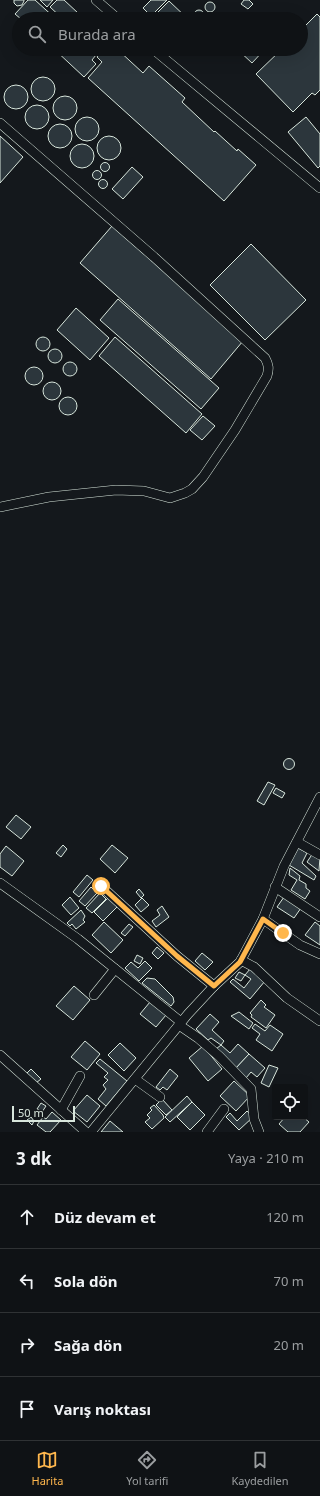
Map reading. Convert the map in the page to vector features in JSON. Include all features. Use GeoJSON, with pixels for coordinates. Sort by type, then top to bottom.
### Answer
{"type":"FeatureCollection","features":[{"type":"Feature","properties":{"kind":"street"},"geometry":{"type":"LineString","coordinates":[[96,0],[110,12]]}},
{"type":"Feature","properties":{"kind":"street"},"geometry":{"type":"LineString","coordinates":[[161,56],[320,188]]}},
{"type":"Feature","properties":{"kind":"street"},"geometry":{"type":"LineString","coordinates":[[0,123],[154,257],[265,358],[269,365],[269,370],[267,376],[235,430],[216,458],[203,477],[192,489],[185,493],[170,498],[144,491],[116,490],[49,497],[0,507]]}},
{"type":"Feature","properties":{"kind":"street"},"geometry":{"type":"LineString","coordinates":[[91,1132],[180,1023],[214,986],[241,960],[263,919],[275,887],[320,797]]}},
{"type":"Feature","properties":{"kind":"street"},"geometry":{"type":"LineString","coordinates":[[297,842],[320,856]]}},
{"type":"Feature","properties":{"kind":"street"},"geometry":{"type":"LineString","coordinates":[[0,883],[78,939],[219,1056],[251,1089],[254,1119],[259,1132]]}},
{"type":"Feature","properties":{"kind":"street"},"geometry":{"type":"LineString","coordinates":[[101,886],[177,956],[214,986]]}},
{"type":"Feature","properties":{"kind":"street"},"geometry":{"type":"LineString","coordinates":[[275,887],[320,917]]}},
{"type":"Feature","properties":{"kind":"street"},"geometry":{"type":"LineString","coordinates":[[263,919],[300,945],[320,954]]}},
{"type":"Feature","properties":{"kind":"street"},"geometry":{"type":"LineString","coordinates":[[241,960],[254,967],[287,998],[320,1021]]}},
{"type":"Feature","properties":{"kind":"street"},"geometry":{"type":"LineString","coordinates":[[94,995],[114,969]]}},
{"type":"Feature","properties":{"kind":"street"},"geometry":{"type":"LineString","coordinates":[[0,1055],[86,1132]]}},
{"type":"Feature","properties":{"kind":"street"},"geometry":{"type":"LineString","coordinates":[[61,1110],[80,1076]]}},
{"type":"Feature","properties":{"kind":"street"},"geometry":{"type":"LineString","coordinates":[[135,1079],[160,1097]]}},
{"type":"Feature","properties":{"kind":"street"},"geometry":{"type":"LineString","coordinates":[[207,1132],[224,1109]]}},
{"type":"Feature","properties":{"kind":"building"},"geometry":{"type":"Polygon","coordinates":[[[14,0],[24,1],[22,5],[17,6],[14,3],[14,0]]]}},
{"type":"Feature","properties":{"kind":"building"},"geometry":{"type":"Polygon","coordinates":[[[28,0],[35,0],[48,12],[17,12],[28,0]]]}},
{"type":"Feature","properties":{"kind":"building"},"geometry":{"type":"Polygon","coordinates":[[[40,0],[53,0],[47,7],[40,0]]]}},
{"type":"Feature","properties":{"kind":"building"},"geometry":{"type":"Polygon","coordinates":[[[57,0],[64,0],[77,12],[55,12],[50,7],[57,0]]]}},
{"type":"Feature","properties":{"kind":"building"},"geometry":{"type":"Polygon","coordinates":[[[151,0],[167,0],[155,12],[147,12],[143,8],[151,0]]]}},
{"type":"Feature","properties":{"kind":"building"},"geometry":{"type":"Polygon","coordinates":[[[244,0],[249,0],[253,4],[248,9],[241,4],[244,0]]]}},
{"type":"Feature","properties":{"kind":"building"},"geometry":{"type":"Polygon","coordinates":[[[169,1],[181,12],[158,12],[169,1]]]}},
{"type":"Feature","properties":{"kind":"building"},"geometry":{"type":"Polygon","coordinates":[[[208,2],[212,2],[214,3],[214,11],[208,12],[205,9],[205,5],[208,2]]]}},
{"type":"Feature","properties":{"kind":"building"},"geometry":{"type":"Polygon","coordinates":[[[317,14],[320,17],[320,90],[315,95],[312,93],[293,112],[256,74],[275,56],[308,56],[308,23],[317,14]]]}},
{"type":"Feature","properties":{"kind":"building"},"geometry":{"type":"Polygon","coordinates":[[[62,56],[95,56],[92,60],[96,64],[84,77],[62,56]]]}},
{"type":"Feature","properties":{"kind":"building"},"geometry":{"type":"Polygon","coordinates":[[[125,56],[143,73],[149,66],[185,98],[182,102],[214,132],[215,131],[237,151],[238,149],[256,165],[224,201],[88,78],[102,62],[97,57],[125,56]]]}},
{"type":"Feature","properties":{"kind":"building"},"geometry":{"type":"Polygon","coordinates":[[[244,56],[258,56],[252,63],[244,56]]]}},
{"type":"Feature","properties":{"kind":"building"},"geometry":{"type":"Polygon","coordinates":[[[43,77],[52,80],[55,89],[52,98],[43,101],[34,98],[31,89],[34,80],[43,77]]]}},
{"type":"Feature","properties":{"kind":"building"},"geometry":{"type":"Polygon","coordinates":[[[16,85],[25,88],[28,97],[25,106],[16,109],[7,106],[4,97],[7,88],[16,85]]]}},
{"type":"Feature","properties":{"kind":"building"},"geometry":{"type":"Polygon","coordinates":[[[65,96],[74,99],[77,108],[74,117],[65,120],[56,117],[53,108],[56,99],[65,96]]]}},
{"type":"Feature","properties":{"kind":"building"},"geometry":{"type":"Polygon","coordinates":[[[37,105],[46,108],[49,117],[46,126],[37,129],[28,126],[25,117],[28,108],[37,105]]]}},
{"type":"Feature","properties":{"kind":"building"},"geometry":{"type":"Polygon","coordinates":[[[87,117],[96,120],[99,129],[96,138],[87,141],[78,138],[75,129],[78,120],[87,117]]]}},
{"type":"Feature","properties":{"kind":"building"},"geometry":{"type":"Polygon","coordinates":[[[306,117],[320,134],[320,166],[318,168],[288,132],[306,117]]]}},
{"type":"Feature","properties":{"kind":"building"},"geometry":{"type":"Polygon","coordinates":[[[60,124],[69,127],[72,136],[69,145],[60,148],[51,145],[48,136],[51,127],[60,124]]]}},
{"type":"Feature","properties":{"kind":"building"},"geometry":{"type":"Polygon","coordinates":[[[0,136],[23,157],[0,183],[0,136]]]}},
{"type":"Feature","properties":{"kind":"building"},"geometry":{"type":"Polygon","coordinates":[[[109,136],[118,139],[121,148],[118,157],[109,160],[100,157],[97,148],[100,139],[109,136]]]}},
{"type":"Feature","properties":{"kind":"building"},"geometry":{"type":"Polygon","coordinates":[[[82,144],[91,147],[94,156],[91,165],[82,168],[73,165],[70,156],[73,147],[82,144]]]}},
{"type":"Feature","properties":{"kind":"building"},"geometry":{"type":"Polygon","coordinates":[[[103,163],[107,163],[109,167],[107,171],[103,171],[101,169],[101,165],[103,163]]]}},
{"type":"Feature","properties":{"kind":"building"},"geometry":{"type":"Polygon","coordinates":[[[132,167],[143,177],[123,199],[112,189],[132,167]]]}},
{"type":"Feature","properties":{"kind":"building"},"geometry":{"type":"Polygon","coordinates":[[[95,171],[99,171],[101,175],[99,179],[95,179],[93,177],[93,173],[95,171]]]}},
{"type":"Feature","properties":{"kind":"building"},"geometry":{"type":"Polygon","coordinates":[[[101,180],[105,180],[107,184],[105,188],[101,188],[99,186],[99,182],[101,180]]]}},
{"type":"Feature","properties":{"kind":"building"},"geometry":{"type":"Polygon","coordinates":[[[112,226],[243,341],[211,379],[80,263],[112,226]]]}},
{"type":"Feature","properties":{"kind":"building"},"geometry":{"type":"Polygon","coordinates":[[[251,244],[306,300],[265,340],[210,285],[251,244]]]}},
{"type":"Feature","properties":{"kind":"building"},"geometry":{"type":"Polygon","coordinates":[[[118,299],[219,388],[201,409],[100,320],[118,299]]]}},
{"type":"Feature","properties":{"kind":"building"},"geometry":{"type":"Polygon","coordinates":[[[76,308],[109,338],[90,360],[57,330],[76,308]]]}},
{"type":"Feature","properties":{"kind":"building"},"geometry":{"type":"Polygon","coordinates":[[[43,337],[48,339],[50,344],[48,349],[43,351],[38,349],[36,344],[38,339],[43,337]]]}},
{"type":"Feature","properties":{"kind":"building"},"geometry":{"type":"Polygon","coordinates":[[[115,337],[202,414],[186,433],[99,356],[115,337]]]}},
{"type":"Feature","properties":{"kind":"building"},"geometry":{"type":"Polygon","coordinates":[[[55,349],[60,351],[62,356],[60,361],[55,363],[50,361],[48,356],[50,351],[55,349]]]}},
{"type":"Feature","properties":{"kind":"building"},"geometry":{"type":"Polygon","coordinates":[[[70,362],[75,364],[77,369],[75,374],[70,376],[65,374],[63,369],[65,364],[70,362]]]}},
{"type":"Feature","properties":{"kind":"building"},"geometry":{"type":"Polygon","coordinates":[[[30,367],[38,367],[43,372],[41,383],[38,385],[30,385],[25,380],[25,372],[30,367]]]}},
{"type":"Feature","properties":{"kind":"building"},"geometry":{"type":"Polygon","coordinates":[[[48,382],[56,382],[61,387],[59,398],[56,400],[48,400],[43,395],[43,387],[48,382]]]}},
{"type":"Feature","properties":{"kind":"building"},"geometry":{"type":"Polygon","coordinates":[[[64,397],[72,397],[77,402],[75,413],[72,415],[64,415],[59,410],[59,402],[64,397]]]}},
{"type":"Feature","properties":{"kind":"building"},"geometry":{"type":"Polygon","coordinates":[[[203,416],[215,426],[202,440],[190,430],[203,416]]]}},
{"type":"Feature","properties":{"kind":"building"},"geometry":{"type":"Polygon","coordinates":[[[289,758],[293,760],[295,764],[293,768],[289,770],[285,768],[283,764],[285,760],[289,758]]]}},
{"type":"Feature","properties":{"kind":"building"},"geometry":{"type":"Polygon","coordinates":[[[268,782],[275,785],[264,805],[257,801],[268,782]]]}},
{"type":"Feature","properties":{"kind":"building"},"geometry":{"type":"Polygon","coordinates":[[[276,788],[285,793],[282,798],[273,793],[276,788]]]}},
{"type":"Feature","properties":{"kind":"building"},"geometry":{"type":"Polygon","coordinates":[[[16,815],[31,827],[21,839],[6,827],[16,815]]]}},
{"type":"Feature","properties":{"kind":"building"},"geometry":{"type":"Polygon","coordinates":[[[63,845],[67,849],[61,857],[56,853],[63,845]]]}},
{"type":"Feature","properties":{"kind":"building"},"geometry":{"type":"Polygon","coordinates":[[[112,845],[128,858],[115,873],[100,859],[112,845]]]}},
{"type":"Feature","properties":{"kind":"building"},"geometry":{"type":"Polygon","coordinates":[[[6,846],[24,861],[12,876],[0,867],[0,854],[6,846]]]}},
{"type":"Feature","properties":{"kind":"building"},"geometry":{"type":"Polygon","coordinates":[[[298,848],[307,853],[302,863],[316,876],[314,880],[289,865],[298,848]]]}},
{"type":"Feature","properties":{"kind":"building"},"geometry":{"type":"Polygon","coordinates":[[[313,853],[320,857],[319,871],[307,862],[313,853]]]}},
{"type":"Feature","properties":{"kind":"building"},"geometry":{"type":"Polygon","coordinates":[[[290,868],[300,876],[299,880],[306,884],[306,888],[310,891],[305,899],[291,890],[297,880],[289,875],[290,868]]]}},
{"type":"Feature","properties":{"kind":"building"},"geometry":{"type":"Polygon","coordinates":[[[87,875],[93,880],[79,897],[73,892],[87,875]]]}},
{"type":"Feature","properties":{"kind":"building"},"geometry":{"type":"Polygon","coordinates":[[[91,887],[97,893],[85,906],[79,901],[91,887]]]}},
{"type":"Feature","properties":{"kind":"building"},"geometry":{"type":"Polygon","coordinates":[[[139,889],[144,895],[141,898],[136,892],[139,889]]]}},
{"type":"Feature","properties":{"kind":"building"},"geometry":{"type":"Polygon","coordinates":[[[100,893],[106,899],[92,913],[86,908],[100,893]]]}},
{"type":"Feature","properties":{"kind":"building"},"geometry":{"type":"Polygon","coordinates":[[[70,897],[79,908],[71,915],[62,905],[70,897]]]}},
{"type":"Feature","properties":{"kind":"building"},"geometry":{"type":"Polygon","coordinates":[[[284,897],[301,908],[294,918],[277,907],[284,897]]]}},
{"type":"Feature","properties":{"kind":"building"},"geometry":{"type":"Polygon","coordinates":[[[108,898],[117,907],[103,921],[94,912],[108,898]]]}},
{"type":"Feature","properties":{"kind":"building"},"geometry":{"type":"Polygon","coordinates":[[[142,898],[149,905],[141,912],[135,905],[142,898]]]}},
{"type":"Feature","properties":{"kind":"building"},"geometry":{"type":"Polygon","coordinates":[[[162,906],[169,917],[156,927],[152,921],[160,915],[157,910],[162,906]]]}},
{"type":"Feature","properties":{"kind":"building"},"geometry":{"type":"Polygon","coordinates":[[[81,910],[85,916],[83,920],[85,922],[76,929],[72,924],[70,926],[67,923],[81,910]]]}},
{"type":"Feature","properties":{"kind":"building"},"geometry":{"type":"Polygon","coordinates":[[[104,922],[123,940],[111,953],[92,935],[104,922]]]}},
{"type":"Feature","properties":{"kind":"building"},"geometry":{"type":"Polygon","coordinates":[[[315,922],[320,926],[320,945],[305,935],[315,922]]]}},
{"type":"Feature","properties":{"kind":"building"},"geometry":{"type":"Polygon","coordinates":[[[129,924],[133,927],[125,936],[121,933],[129,924]]]}},
{"type":"Feature","properties":{"kind":"building"},"geometry":{"type":"Polygon","coordinates":[[[157,947],[164,953],[158,959],[152,953],[157,947]]]}},
{"type":"Feature","properties":{"kind":"building"},"geometry":{"type":"Polygon","coordinates":[[[202,953],[213,962],[205,970],[195,961],[202,953]]]}},
{"type":"Feature","properties":{"kind":"building"},"geometry":{"type":"Polygon","coordinates":[[[137,955],[143,958],[140,964],[134,961],[137,955]]]}},
{"type":"Feature","properties":{"kind":"building"},"geometry":{"type":"Polygon","coordinates":[[[145,961],[152,968],[139,981],[125,968],[131,962],[138,968],[145,961]]]}},
{"type":"Feature","properties":{"kind":"building"},"geometry":{"type":"Polygon","coordinates":[[[250,969],[265,981],[250,999],[230,982],[233,979],[244,988],[251,979],[245,975],[250,969]]]}},
{"type":"Feature","properties":{"kind":"building"},"geometry":{"type":"Polygon","coordinates":[[[239,972],[245,975],[241,981],[235,978],[239,972]]]}},
{"type":"Feature","properties":{"kind":"building"},"geometry":{"type":"Polygon","coordinates":[[[147,978],[155,979],[173,997],[174,1002],[171,1006],[142,983],[147,978]]]}},
{"type":"Feature","properties":{"kind":"building"},"geometry":{"type":"Polygon","coordinates":[[[74,986],[90,1000],[73,1020],[56,1006],[74,986]]]}},
{"type":"Feature","properties":{"kind":"building"},"geometry":{"type":"Polygon","coordinates":[[[261,1000],[266,1005],[264,1007],[275,1015],[266,1028],[251,1017],[252,1015],[250,1013],[261,1000]]]}},
{"type":"Feature","properties":{"kind":"building"},"geometry":{"type":"Polygon","coordinates":[[[150,1002],[166,1015],[156,1027],[140,1014],[150,1002]]]}},
{"type":"Feature","properties":{"kind":"building"},"geometry":{"type":"Polygon","coordinates":[[[239,1012],[253,1023],[249,1029],[231,1016],[239,1012]]]}},
{"type":"Feature","properties":{"kind":"building"},"geometry":{"type":"Polygon","coordinates":[[[210,1014],[219,1022],[212,1030],[224,1041],[221,1045],[211,1038],[208,1040],[196,1029],[210,1014]]]}},
{"type":"Feature","properties":{"kind":"building"},"geometry":{"type":"Polygon","coordinates":[[[255,1024],[265,1031],[270,1025],[283,1034],[272,1051],[256,1040],[260,1034],[252,1028],[255,1024]]]}},
{"type":"Feature","properties":{"kind":"building"},"geometry":{"type":"Polygon","coordinates":[[[85,1041],[100,1054],[87,1070],[71,1057],[85,1041]]]}},
{"type":"Feature","properties":{"kind":"building"},"geometry":{"type":"Polygon","coordinates":[[[120,1043],[136,1058],[124,1071],[108,1055],[120,1043]]]}},
{"type":"Feature","properties":{"kind":"building"},"geometry":{"type":"Polygon","coordinates":[[[238,1044],[249,1054],[236,1068],[216,1049],[221,1045],[230,1053],[238,1044]]]}},
{"type":"Feature","properties":{"kind":"building"},"geometry":{"type":"Polygon","coordinates":[[[203,1046],[222,1069],[208,1081],[189,1058],[203,1046]]]}},
{"type":"Feature","properties":{"kind":"building"},"geometry":{"type":"Polygon","coordinates":[[[249,1054],[265,1068],[257,1077],[251,1072],[246,1078],[236,1068],[249,1054]]]}},
{"type":"Feature","properties":{"kind":"building"},"geometry":{"type":"Polygon","coordinates":[[[100,1059],[127,1081],[106,1106],[98,1099],[106,1089],[103,1085],[108,1080],[104,1077],[108,1073],[96,1063],[100,1059]]]}},
{"type":"Feature","properties":{"kind":"building"},"geometry":{"type":"Polygon","coordinates":[[[269,1065],[278,1068],[269,1087],[261,1083],[269,1065]]]}},
{"type":"Feature","properties":{"kind":"building"},"geometry":{"type":"Polygon","coordinates":[[[31,1069],[41,1079],[36,1083],[26,1074],[31,1069]]]}},
{"type":"Feature","properties":{"kind":"building"},"geometry":{"type":"Polygon","coordinates":[[[170,1069],[178,1076],[167,1090],[163,1087],[160,1090],[156,1087],[170,1069]]]}},
{"type":"Feature","properties":{"kind":"building"},"geometry":{"type":"Polygon","coordinates":[[[234,1081],[250,1096],[236,1111],[220,1096],[234,1081]]]}},
{"type":"Feature","properties":{"kind":"building"},"geometry":{"type":"Polygon","coordinates":[[[87,1095],[100,1106],[87,1122],[73,1111],[87,1095]]]}},
{"type":"Feature","properties":{"kind":"building"},"geometry":{"type":"Polygon","coordinates":[[[187,1096],[192,1102],[170,1122],[165,1117],[187,1096]]]}},
{"type":"Feature","properties":{"kind":"building"},"geometry":{"type":"Polygon","coordinates":[[[162,1099],[172,1110],[166,1115],[156,1105],[162,1099]]]}},
{"type":"Feature","properties":{"kind":"building"},"geometry":{"type":"Polygon","coordinates":[[[192,1102],[205,1115],[190,1130],[177,1117],[192,1102]]]}},
{"type":"Feature","properties":{"kind":"building"},"geometry":{"type":"Polygon","coordinates":[[[41,1103],[46,1106],[42,1112],[37,1109],[41,1103]]]}},
{"type":"Feature","properties":{"kind":"building"},"geometry":{"type":"Polygon","coordinates":[[[154,1105],[164,1118],[152,1129],[145,1122],[150,1118],[147,1115],[152,1110],[150,1108],[154,1105]]]}},
{"type":"Feature","properties":{"kind":"building"},"geometry":{"type":"Polygon","coordinates":[[[247,1111],[253,1117],[239,1130],[226,1117],[230,1113],[237,1121],[247,1111]]]}},
{"type":"Feature","properties":{"kind":"building"},"geometry":{"type":"Polygon","coordinates":[[[52,1112],[61,1120],[50,1132],[46,1132],[37,1125],[43,1117],[46,1119],[52,1112]]]}},
{"type":"Feature","properties":{"kind":"building"},"geometry":{"type":"Polygon","coordinates":[[[31,1117],[34,1121],[32,1125],[27,1120],[31,1117]]]}},
{"type":"Feature","properties":{"kind":"building"},"geometry":{"type":"Polygon","coordinates":[[[282,1120],[307,1120],[309,1122],[300,1132],[288,1132],[279,1124],[282,1120]]]}},
{"type":"Feature","properties":{"kind":"building"},"geometry":{"type":"Polygon","coordinates":[[[110,1121],[123,1132],[101,1132],[110,1121]]]}},
{"type":"Feature","properties":{"kind":"route"},"geometry":{"type":"LineString","coordinates":[[101,886],[177,956],[214,986],[240,962],[263,919],[283,933]]}}]}
